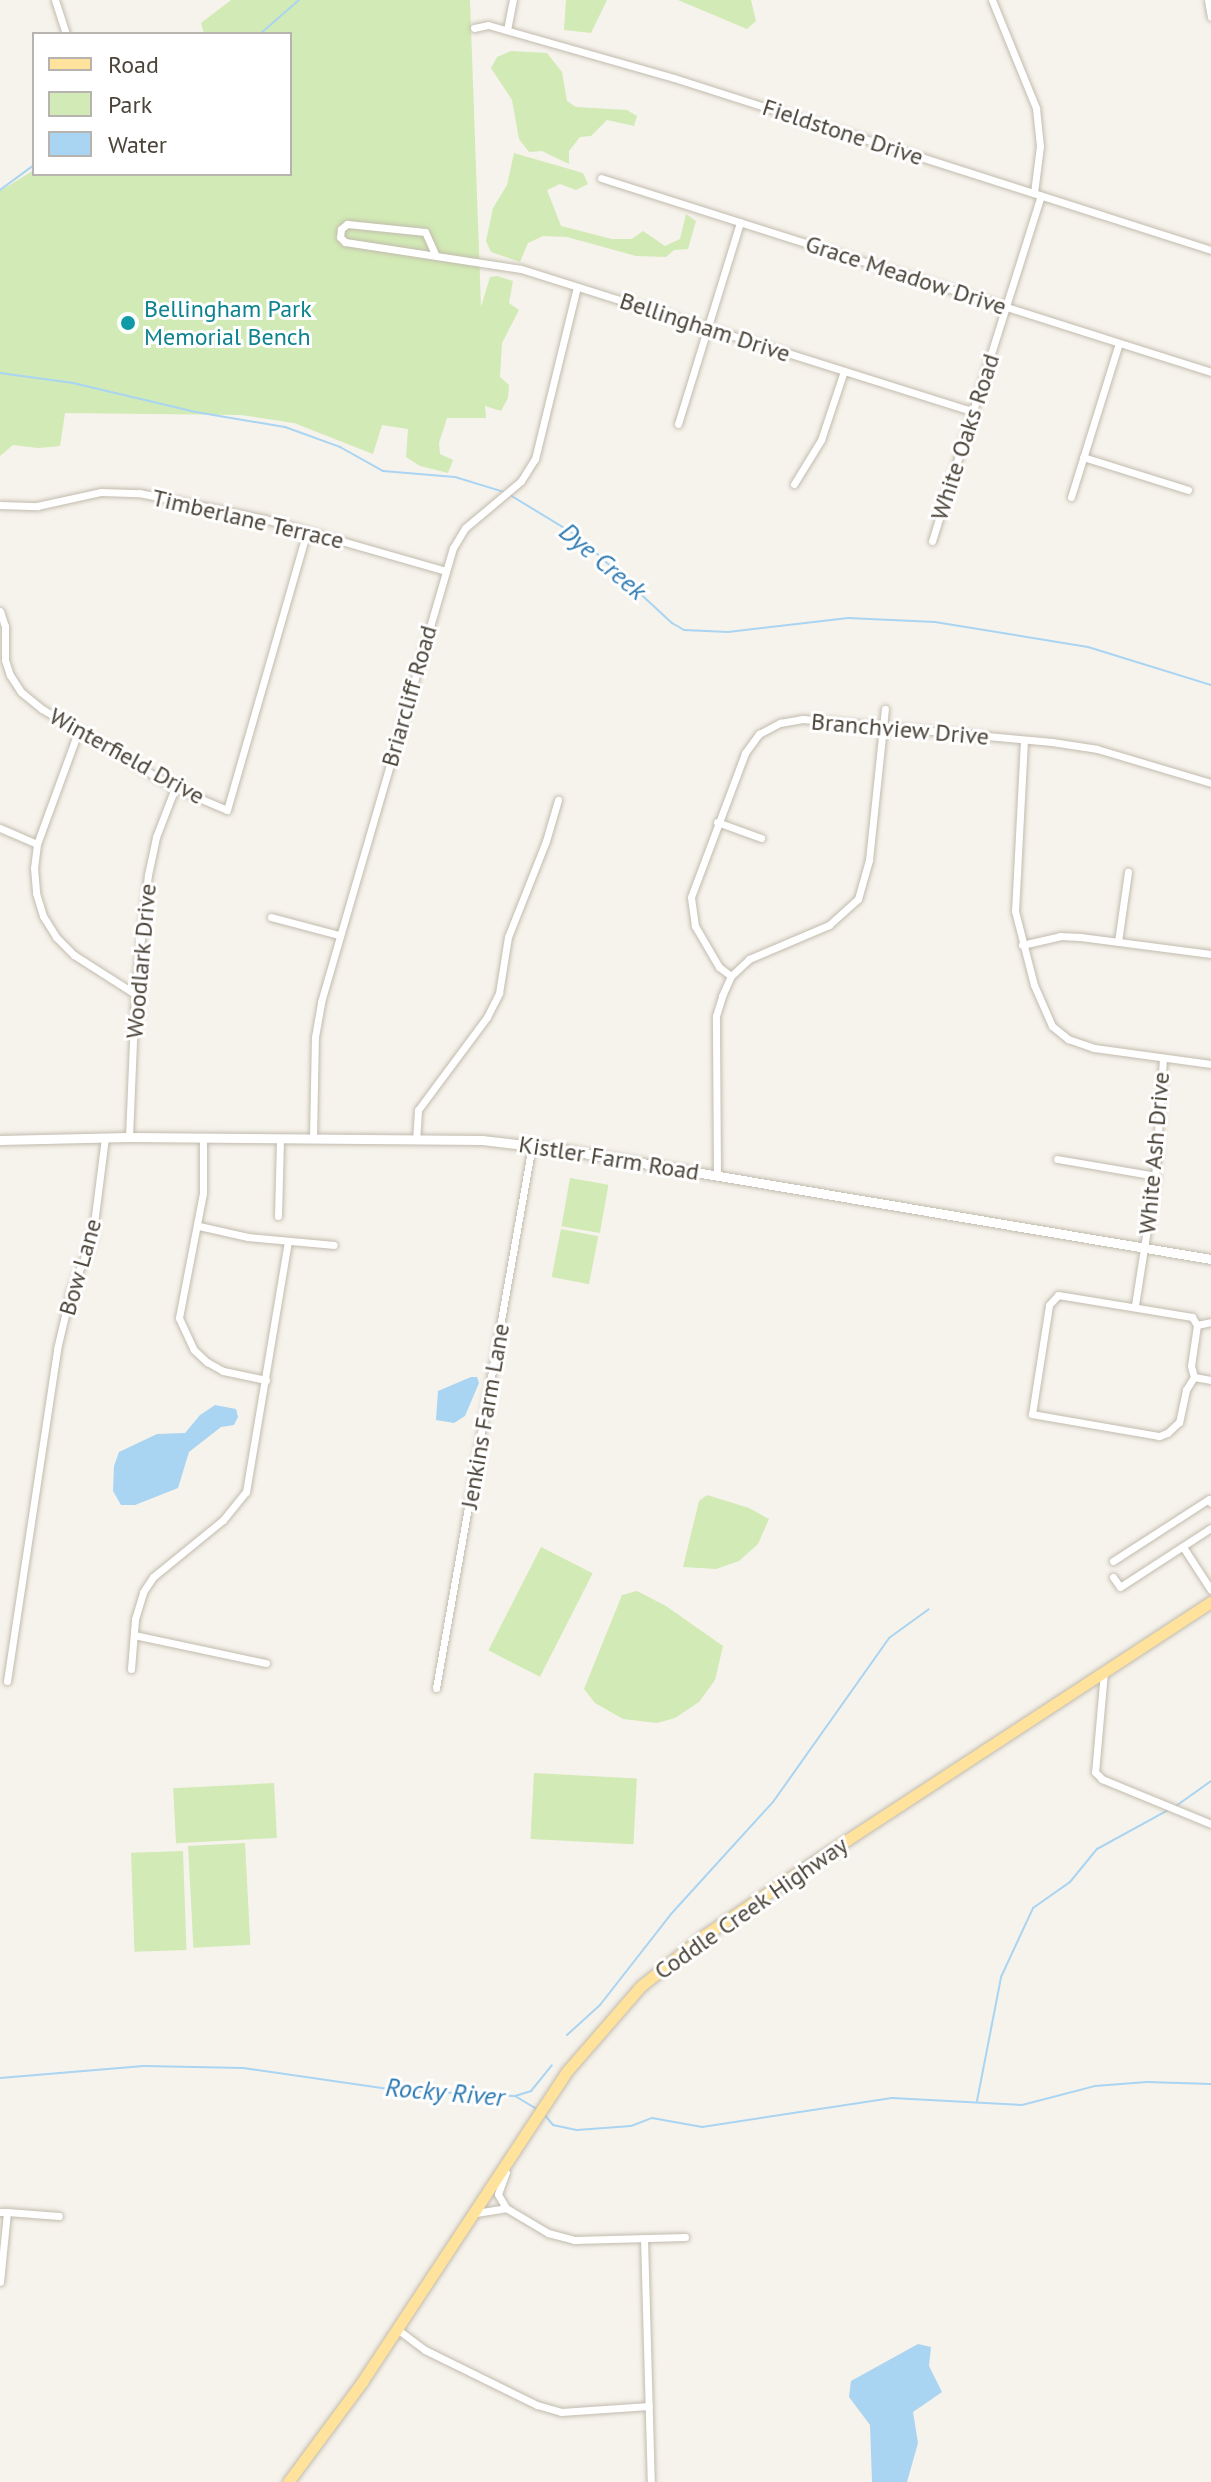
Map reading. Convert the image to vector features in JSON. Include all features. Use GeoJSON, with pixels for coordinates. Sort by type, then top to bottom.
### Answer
{"type":"FeatureCollection","features":[{"type":"Feature","properties":{"kind":"main road","name":"Coddle Creek Highway"},"geometry":{"type":"LineString","coordinates":[[292,2481],[397,2329],[568,2070],[641,1986],[705,1935],[1211,1602]]}},
{"type":"Feature","properties":{"kind":"street"},"geometry":{"type":"LineString","coordinates":[[55,0],[65,32]]}},
{"type":"Feature","properties":{"kind":"street"},"geometry":{"type":"LineString","coordinates":[[507,30],[513,0]]}},
{"type":"Feature","properties":{"kind":"street","name":"White Oaks Road"},"geometry":{"type":"LineString","coordinates":[[932,541],[1007,307],[1037,194],[1040,146],[1036,108],[992,0]]}},
{"type":"Feature","properties":{"kind":"street"},"geometry":{"type":"LineString","coordinates":[[1208,0],[1211,17]]}},
{"type":"Feature","properties":{"kind":"street","name":"Fieldstone Drive"},"geometry":{"type":"LineString","coordinates":[[474,28],[488,25],[674,78],[1211,250]]}},
{"type":"Feature","properties":{"kind":"street","name":"Grace Meadow Drive"},"geometry":{"type":"LineString","coordinates":[[601,178],[1211,372]]}},
{"type":"Feature","properties":{"kind":"street"},"geometry":{"type":"LineString","coordinates":[[678,424],[740,222]]}},
{"type":"Feature","properties":{"kind":"street","name":"Bellingham Drive"},"geometry":{"type":"LineString","coordinates":[[435,254],[425,232],[347,224],[341,229],[340,237],[345,242],[503,264],[974,412]]}},
{"type":"Feature","properties":{"kind":"street","name":"Briarcliff Road"},"geometry":{"type":"LineString","coordinates":[[313,1138],[315,1037],[339,935],[453,548],[465,528],[521,481],[535,459],[577,287]]}},
{"type":"Feature","properties":{"kind":"street"},"geometry":{"type":"LineString","coordinates":[[1071,497],[1119,343]]}},
{"type":"Feature","properties":{"kind":"street"},"geometry":{"type":"LineString","coordinates":[[794,484],[821,440],[844,371]]}},
{"type":"Feature","properties":{"kind":"street"},"geometry":{"type":"LineString","coordinates":[[1083,457],[1188,490]]}},
{"type":"Feature","properties":{"kind":"street","name":"Timberlane Terrace"},"geometry":{"type":"LineString","coordinates":[[0,505],[37,506],[101,492],[139,493],[307,531],[446,571]]}},
{"type":"Feature","properties":{"kind":"street","name":"Winterfield Drive"},"geometry":{"type":"LineString","coordinates":[[0,611],[5,626],[3,653],[10,675],[21,692],[78,732],[175,788],[227,810],[307,531]]}},
{"type":"Feature","properties":{"kind":"street"},"geometry":{"type":"LineString","coordinates":[[717,1175],[716,1016],[731,976],[749,959],[829,925],[846,914],[858,899],[869,860],[885,709]]}},
{"type":"Feature","properties":{"kind":"street","name":"Branchview Drive"},"geometry":{"type":"LineString","coordinates":[[731,976],[719,967],[706,947],[691,913],[691,897],[697,873],[745,753],[751,742],[770,727],[803,719],[1097,749],[1211,783]]}},
{"type":"Feature","properties":{"kind":"street"},"geometry":{"type":"LineString","coordinates":[[78,732],[37,844],[34,868],[36,893],[43,916],[56,937],[74,955],[135,994]]}},
{"type":"Feature","properties":{"kind":"street"},"geometry":{"type":"LineString","coordinates":[[1024,740],[1013,891],[1022,945],[1052,1026],[1068,1039],[1094,1048],[1211,1064]]}},
{"type":"Feature","properties":{"kind":"street","name":"Woodlark Drive"},"geometry":{"type":"LineString","coordinates":[[129,1137],[135,994],[148,875],[156,837],[175,788]]}},
{"type":"Feature","properties":{"kind":"street"},"geometry":{"type":"LineString","coordinates":[[416,1140],[418,1110],[487,1017],[499,993],[508,937],[546,841],[558,800]]}},
{"type":"Feature","properties":{"kind":"street"},"geometry":{"type":"LineString","coordinates":[[717,822],[761,838]]}},
{"type":"Feature","properties":{"kind":"street"},"geometry":{"type":"LineString","coordinates":[[0,828],[37,844]]}},
{"type":"Feature","properties":{"kind":"street"},"geometry":{"type":"LineString","coordinates":[[1118,942],[1128,872]]}},
{"type":"Feature","properties":{"kind":"street"},"geometry":{"type":"LineString","coordinates":[[271,917],[339,935]]}},
{"type":"Feature","properties":{"kind":"street"},"geometry":{"type":"LineString","coordinates":[[1022,945],[1060,936],[1211,954]]}},
{"type":"Feature","properties":{"kind":"street","name":"White Ash Drive"},"geometry":{"type":"LineString","coordinates":[[1135,1305],[1156,1176],[1163,1058]]}},
{"type":"Feature","properties":{"kind":"street","name":"Kistler Farm Road"},"geometry":{"type":"LineString","coordinates":[[0,1140],[129,1137],[482,1140],[532,1145],[717,1175],[1211,1259]]}},
{"type":"Feature","properties":{"kind":"street","name":"Bow Lane"},"geometry":{"type":"LineString","coordinates":[[7,1681],[57,1349],[71,1290],[92,1239],[105,1138]]}},
{"type":"Feature","properties":{"kind":"street"},"geometry":{"type":"LineString","coordinates":[[203,1138],[205,1175],[199,1226],[179,1306],[185,1335],[194,1350],[223,1371],[266,1380]]}},
{"type":"Feature","properties":{"kind":"street"},"geometry":{"type":"LineString","coordinates":[[278,1216],[280,1138]]}},
{"type":"Feature","properties":{"kind":"street","name":"Jenkins Farm Lane"},"geometry":{"type":"LineString","coordinates":[[436,1688],[532,1145]]}},
{"type":"Feature","properties":{"kind":"street"},"geometry":{"type":"LineString","coordinates":[[1057,1159],[1156,1176]]}},
{"type":"Feature","properties":{"kind":"street"},"geometry":{"type":"LineString","coordinates":[[199,1226],[240,1236],[334,1245]]}},
{"type":"Feature","properties":{"kind":"street"},"geometry":{"type":"LineString","coordinates":[[131,1669],[138,1604],[153,1577],[223,1520],[246,1492],[288,1241]]}},
{"type":"Feature","properties":{"kind":"street"},"geometry":{"type":"LineString","coordinates":[[1065,1294],[1186,1314],[1197,1325],[1191,1366],[1194,1377],[1186,1390],[1179,1422],[1159,1436],[1032,1414],[1052,1299],[1065,1294]]}},
{"type":"Feature","properties":{"kind":"street"},"geometry":{"type":"LineString","coordinates":[[1197,1325],[1211,1322]]}},
{"type":"Feature","properties":{"kind":"street"},"geometry":{"type":"LineString","coordinates":[[1194,1377],[1211,1380]]}},
{"type":"Feature","properties":{"kind":"street"},"geometry":{"type":"LineString","coordinates":[[1113,1561],[1209,1499],[1211,1503]]}},
{"type":"Feature","properties":{"kind":"street"},"geometry":{"type":"LineString","coordinates":[[1113,1577],[1120,1587],[1211,1528]]}},
{"type":"Feature","properties":{"kind":"street"},"geometry":{"type":"LineString","coordinates":[[1183,1547],[1211,1590]]}},
{"type":"Feature","properties":{"kind":"street"},"geometry":{"type":"LineString","coordinates":[[134,1635],[266,1663]]}},
{"type":"Feature","properties":{"kind":"street"},"geometry":{"type":"LineString","coordinates":[[1104,1672],[1095,1772],[1102,1779],[1211,1824]]}},
{"type":"Feature","properties":{"kind":"street"},"geometry":{"type":"LineString","coordinates":[[506,2208],[498,2194],[507,2162]]}},
{"type":"Feature","properties":{"kind":"street"},"geometry":{"type":"LineString","coordinates":[[470,2215],[485,2209],[506,2208],[562,2238],[685,2237]]}},
{"type":"Feature","properties":{"kind":"street"},"geometry":{"type":"LineString","coordinates":[[0,2282],[3,2212],[59,2216]]}},
{"type":"Feature","properties":{"kind":"street"},"geometry":{"type":"LineString","coordinates":[[644,2238],[651,2482]]}},
{"type":"Feature","properties":{"kind":"street"},"geometry":{"type":"LineString","coordinates":[[397,2329],[425,2350],[537,2405],[561,2412],[649,2406]]}},
{"type":"Feature","properties":{"kind":"green space"},"geometry":{"type":"Polygon","coordinates":[[[231,0],[470,0],[481,307],[490,277],[497,276],[513,281],[509,303],[519,310],[502,343],[500,377],[509,385],[508,398],[501,411],[485,406],[486,418],[447,418],[439,443],[440,454],[453,460],[448,473],[420,466],[406,457],[408,429],[382,425],[373,454],[294,423],[241,415],[65,413],[60,446],[38,448],[13,445],[0,456],[0,191],[32,171],[32,176],[292,176],[292,32],[203,32],[201,23],[231,0]]]}},
{"type":"Feature","properties":{"kind":"green space"},"geometry":{"type":"Polygon","coordinates":[[[566,0],[607,0],[591,33],[564,30],[566,0]]]}},
{"type":"Feature","properties":{"kind":"green space"},"geometry":{"type":"Polygon","coordinates":[[[678,0],[751,0],[756,21],[747,29],[678,0]]]}},
{"type":"Feature","properties":{"kind":"green space"},"geometry":{"type":"Polygon","coordinates":[[[511,51],[547,53],[562,72],[567,101],[576,107],[627,110],[637,116],[634,126],[607,120],[591,136],[580,137],[569,151],[569,164],[542,151],[529,152],[519,139],[512,100],[491,68],[497,57],[511,51]]]}},
{"type":"Feature","properties":{"kind":"green space"},"geometry":{"type":"Polygon","coordinates":[[[514,153],[583,173],[588,184],[576,190],[560,184],[547,190],[561,226],[612,239],[632,239],[643,231],[665,246],[680,239],[686,214],[696,221],[688,249],[674,250],[666,257],[636,256],[567,237],[543,236],[528,243],[520,262],[491,252],[486,241],[493,208],[507,185],[514,153]]]}},
{"type":"Feature","properties":{"kind":"green space"},"geometry":{"type":"Polygon","coordinates":[[[570,1178],[608,1185],[600,1233],[561,1226],[570,1178]]]}},
{"type":"Feature","properties":{"kind":"green space"},"geometry":{"type":"Polygon","coordinates":[[[561,1229],[598,1236],[589,1284],[552,1277],[561,1229]]]}},
{"type":"Feature","properties":{"kind":"green space"},"geometry":{"type":"Polygon","coordinates":[[[707,1495],[749,1508],[769,1519],[758,1544],[739,1561],[716,1569],[683,1567],[699,1501],[707,1495]]]}},
{"type":"Feature","properties":{"kind":"green space"},"geometry":{"type":"Polygon","coordinates":[[[541,1547],[593,1573],[540,1677],[488,1650],[541,1547]]]}},
{"type":"Feature","properties":{"kind":"green space"},"geometry":{"type":"Polygon","coordinates":[[[637,1591],[666,1606],[723,1646],[715,1680],[699,1702],[675,1718],[657,1723],[623,1719],[595,1703],[584,1689],[622,1595],[637,1591]]]}},
{"type":"Feature","properties":{"kind":"green space"},"geometry":{"type":"Polygon","coordinates":[[[534,1773],[637,1778],[633,1844],[531,1839],[534,1773]]]}},
{"type":"Feature","properties":{"kind":"green space"},"geometry":{"type":"Polygon","coordinates":[[[274,1783],[277,1838],[176,1843],[173,1788],[274,1783]]]}},
{"type":"Feature","properties":{"kind":"green space"},"geometry":{"type":"Polygon","coordinates":[[[245,1843],[250,1945],[193,1948],[188,1846],[245,1843]]]}},
{"type":"Feature","properties":{"kind":"green space"},"geometry":{"type":"Polygon","coordinates":[[[183,1851],[186,1950],[134,1952],[131,1853],[183,1851]]]}},
{"type":"Feature","properties":{"kind":"water"},"geometry":{"type":"Polygon","coordinates":[[[477,1377],[479,1383],[465,1416],[454,1423],[436,1420],[438,1391],[477,1377]]]}},
{"type":"Feature","properties":{"kind":"water"},"geometry":{"type":"Polygon","coordinates":[[[215,1405],[236,1409],[238,1417],[234,1425],[221,1427],[189,1452],[178,1488],[135,1505],[121,1505],[113,1491],[114,1466],[119,1452],[157,1434],[185,1433],[200,1415],[215,1405]]]}},
{"type":"Feature","properties":{"kind":"water"},"geometry":{"type":"Polygon","coordinates":[[[918,2344],[931,2347],[929,2366],[942,2392],[913,2412],[918,2443],[907,2482],[872,2482],[870,2425],[849,2397],[851,2381],[918,2344]]]}},
{"type":"Feature","properties":{"kind":"waterway"},"geometry":{"type":"LineString","coordinates":[[262,32],[299,0]]}},
{"type":"Feature","properties":{"kind":"waterway"},"geometry":{"type":"LineString","coordinates":[[0,190],[32,166]]}},
{"type":"Feature","properties":{"kind":"waterway","name":"Dye Creek"},"geometry":{"type":"LineString","coordinates":[[0,373],[73,383],[196,412],[285,427],[340,447],[383,471],[455,477],[504,492]]}},
{"type":"Feature","properties":{"kind":"waterway","name":"Dye Creek"},"geometry":{"type":"LineString","coordinates":[[510,495],[579,537],[672,623],[684,630],[728,632],[848,618],[935,622],[1088,647],[1211,685]]}},
{"type":"Feature","properties":{"kind":"waterway"},"geometry":{"type":"LineString","coordinates":[[567,2035],[600,2005],[671,1914],[773,1802],[889,1638],[929,1609]]}},
{"type":"Feature","properties":{"kind":"waterway"},"geometry":{"type":"LineString","coordinates":[[1176,1806],[1211,1781]]}},
{"type":"Feature","properties":{"kind":"waterway"},"geometry":{"type":"LineString","coordinates":[[977,2101],[1001,1977],[1033,1908],[1070,1882],[1097,1849],[1170,1809]]}},
{"type":"Feature","properties":{"kind":"waterway"},"geometry":{"type":"LineString","coordinates":[[515,2096],[531,2091],[552,2065]]}},
{"type":"Feature","properties":{"kind":"waterway","name":"Rocky River"},"geometry":{"type":"LineString","coordinates":[[0,2078],[144,2066],[243,2068],[395,2090],[515,2096],[538,2110]]}},
{"type":"Feature","properties":{"kind":"waterway","name":"Rocky River"},"geometry":{"type":"LineString","coordinates":[[543,2113],[553,2125],[577,2130],[631,2126],[652,2118],[702,2127],[892,2098],[1022,2105],[1095,2086],[1147,2082],[1211,2084]]}},
{"type":"Feature","properties":{"kind":"place","name":"Bellingham Park Memorial Bench"},"geometry":{"type":"Point","coordinates":[128,323]}}]}
